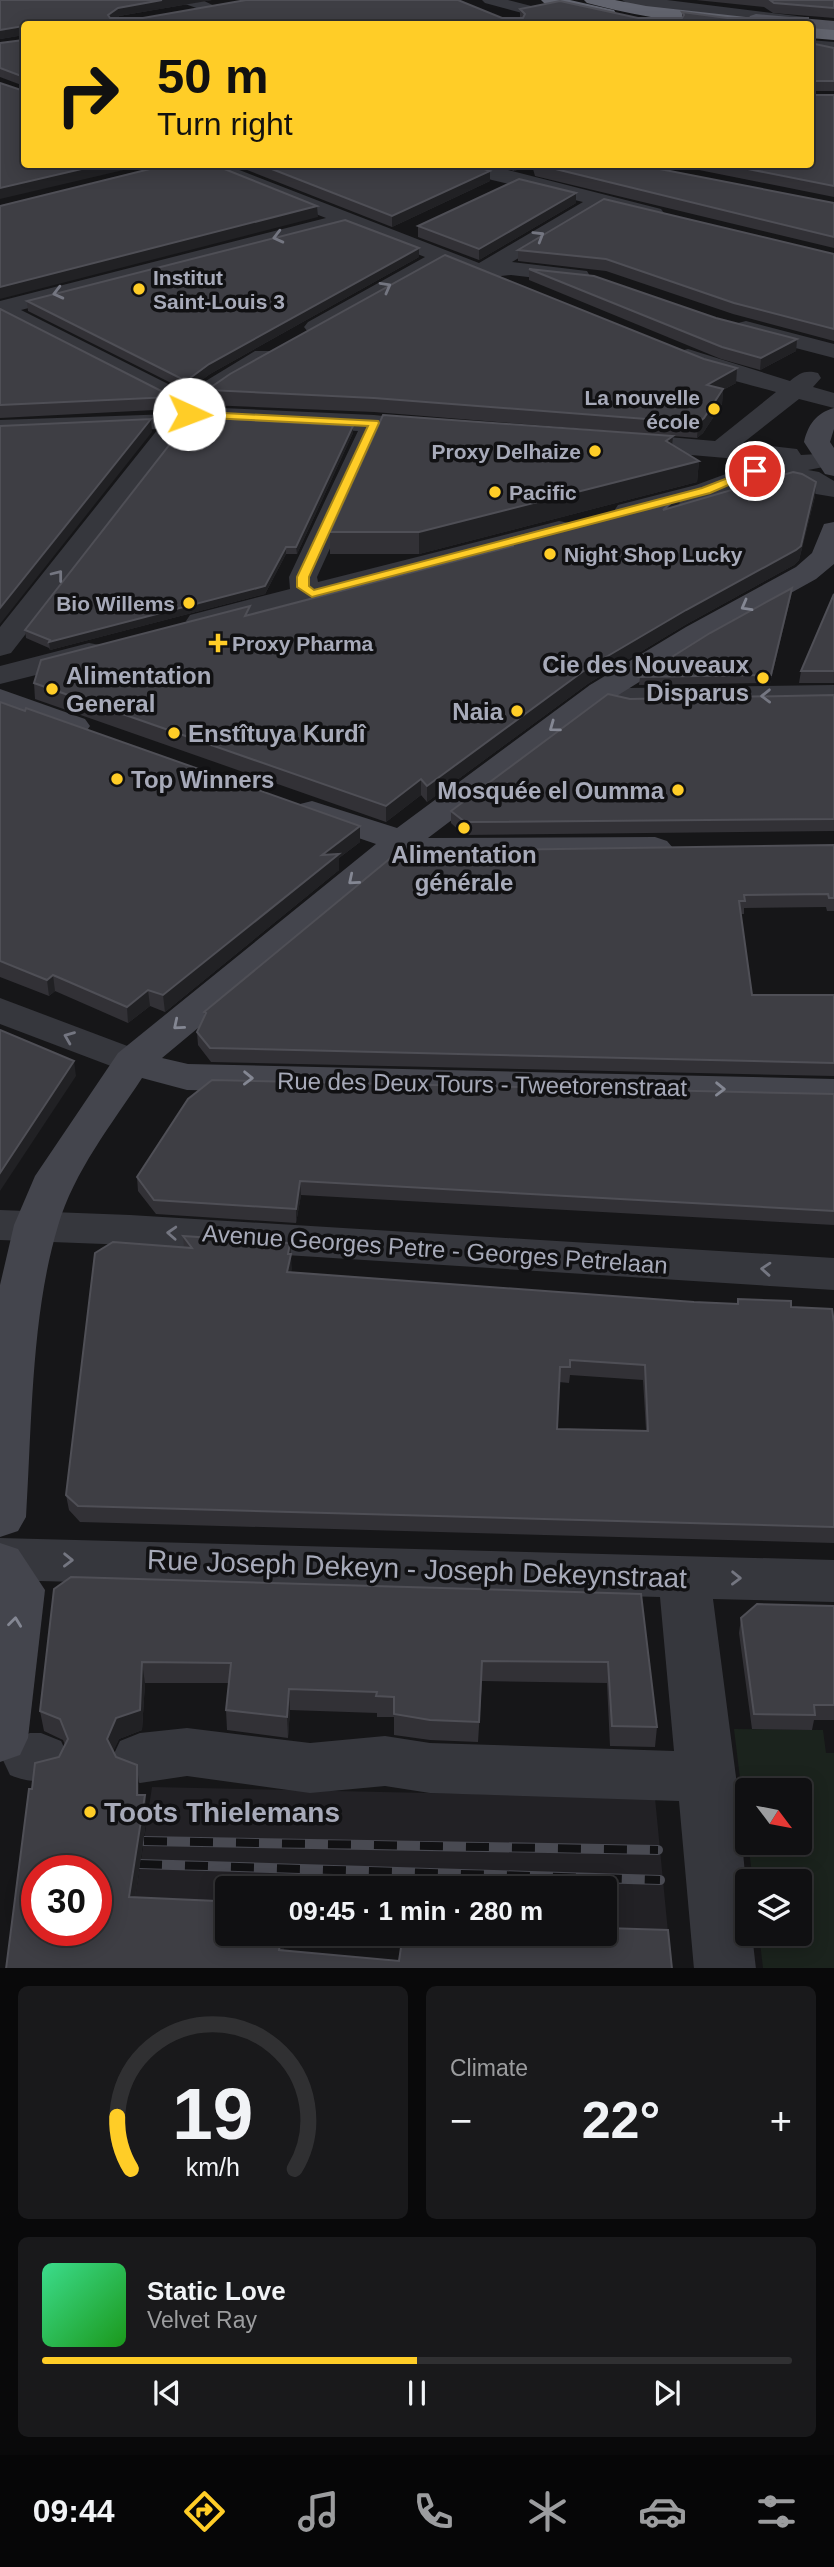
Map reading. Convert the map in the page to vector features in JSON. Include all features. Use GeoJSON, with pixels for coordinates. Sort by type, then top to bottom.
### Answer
{"type":"FeatureCollection","features":[{"type":"Feature","properties":{"kind":"highway"},"geometry":{"type":"LineString","coordinates":[[549,0],[621,6],[734,21]]}},
{"type":"Feature","properties":{"kind":"highway"},"geometry":{"type":"LineString","coordinates":[[592,0],[704,21]]}},
{"type":"Feature","properties":{"kind":"main road"},"geometry":{"type":"LineString","coordinates":[[621,6],[639,20],[648,21]]}},
{"type":"Feature","properties":{"kind":"main road"},"geometry":{"type":"LineString","coordinates":[[814,33],[830,40]]}},
{"type":"Feature","properties":{"kind":"main road"},"geometry":{"type":"LineString","coordinates":[[832,462],[820,450],[817,437],[820,428],[834,416]]}},
{"type":"Feature","properties":{"kind":"main road"},"geometry":{"type":"LineString","coordinates":[[0,1517],[23,1275],[18,1225],[57,1176],[132,1062],[401,841],[601,692],[697,633],[806,573],[825,558],[834,530]]}},
{"type":"Feature","properties":{"kind":"main road"},"geometry":{"type":"LineString","coordinates":[[0,699],[103,736]]}},
{"type":"Feature","properties":{"kind":"main road"},"geometry":{"type":"LineString","coordinates":[[281,800],[401,841],[442,850],[684,847]]}},
{"type":"Feature","properties":{"kind":"main road","name":"Rue des Deux Tours - Tweetorenstraat"},"geometry":{"type":"LineString","coordinates":[[132,1062],[187,1077],[834,1092]]}},
{"type":"Feature","properties":{"kind":"main road"},"geometry":{"type":"LineString","coordinates":[[0,1562],[19,1590],[24,1751]]}},
{"type":"Feature","properties":{"kind":"street"},"geometry":{"type":"LineString","coordinates":[[187,0],[211,8]]}},
{"type":"Feature","properties":{"kind":"street"},"geometry":{"type":"LineString","coordinates":[[490,0],[537,12]]}},
{"type":"Feature","properties":{"kind":"street"},"geometry":{"type":"LineString","coordinates":[[172,15],[232,4]]}},
{"type":"Feature","properties":{"kind":"street"},"geometry":{"type":"LineString","coordinates":[[621,6],[802,21]]}},
{"type":"Feature","properties":{"kind":"street"},"geometry":{"type":"LineString","coordinates":[[473,8],[501,19]]}},
{"type":"Feature","properties":{"kind":"street"},"geometry":{"type":"LineString","coordinates":[[201,168],[532,292]]}},
{"type":"Feature","properties":{"kind":"street"},"geometry":{"type":"LineString","coordinates":[[476,168],[668,216]]}},
{"type":"Feature","properties":{"kind":"street"},"geometry":{"type":"LineString","coordinates":[[485,195],[541,170]]}},
{"type":"Feature","properties":{"kind":"street"},"geometry":{"type":"LineString","coordinates":[[480,271],[601,200]]}},
{"type":"Feature","properties":{"kind":"street"},"geometry":{"type":"LineString","coordinates":[[1,308],[344,220]]}},
{"type":"Feature","properties":{"kind":"street"},"geometry":{"type":"LineString","coordinates":[[391,237],[416,228]]}},
{"type":"Feature","properties":{"kind":"street"},"geometry":{"type":"LineString","coordinates":[[301,335],[429,263],[443,258]]}},
{"type":"Feature","properties":{"kind":"street"},"geometry":{"type":"LineString","coordinates":[[480,271],[511,268],[597,278]]}},
{"type":"Feature","properties":{"kind":"street"},"geometry":{"type":"LineString","coordinates":[[1,308],[185,413]]}},
{"type":"Feature","properties":{"kind":"street"},"geometry":{"type":"LineString","coordinates":[[724,322],[807,344],[830,362],[794,390],[738,454]]}},
{"type":"Feature","properties":{"kind":"street"},"geometry":{"type":"LineString","coordinates":[[663,346],[712,366],[834,401]]}},
{"type":"Feature","properties":{"kind":"street"},"geometry":{"type":"LineString","coordinates":[[0,647],[206,389],[278,348]]}},
{"type":"Feature","properties":{"kind":"street"},"geometry":{"type":"LineString","coordinates":[[0,428],[185,413],[454,429]]}},
{"type":"Feature","properties":{"kind":"street"},"geometry":{"type":"LineString","coordinates":[[312,594],[303,587],[303,577],[374,423]]}},
{"type":"Feature","properties":{"kind":"street"},"geometry":{"type":"LineString","coordinates":[[738,454],[776,440]]}},
{"type":"Feature","properties":{"kind":"street"},"geometry":{"type":"LineString","coordinates":[[603,448],[738,454],[832,462]]}},
{"type":"Feature","properties":{"kind":"street"},"geometry":{"type":"LineString","coordinates":[[738,454],[810,478],[825,488],[833,489]]}},
{"type":"Feature","properties":{"kind":"street"},"geometry":{"type":"LineString","coordinates":[[171,629],[706,491],[763,468],[832,462]]}},
{"type":"Feature","properties":{"kind":"street"},"geometry":{"type":"LineString","coordinates":[[0,675],[112,645]]}},
{"type":"Feature","properties":{"kind":"street"},"geometry":{"type":"LineString","coordinates":[[601,692],[629,698],[834,695]]}},
{"type":"Feature","properties":{"kind":"street"},"geometry":{"type":"LineString","coordinates":[[0,1010],[132,1062]]}},
{"type":"Feature","properties":{"kind":"street","name":"Avenue Georges Petre - Georges Petrelaan"},"geometry":{"type":"LineString","coordinates":[[18,1225],[834,1274]]}},
{"type":"Feature","properties":{"kind":"street","name":"Rue Joseph Dekeyn - Joseph Dekeynstraat"},"geometry":{"type":"LineString","coordinates":[[0,1562],[834,1581]]}},
{"type":"Feature","properties":{"kind":"street"},"geometry":{"type":"LineString","coordinates":[[684,1577],[725,1968]]}},
{"type":"Feature","properties":{"kind":"street"},"geometry":{"type":"LineString","coordinates":[[140,1758],[187,1752],[310,1768],[385,1761],[430,1768],[707,1777]]}},
{"type":"Feature","properties":{"kind":"shaded area"},"geometry":{"type":"Polygon","coordinates":[[[734,1729],[823,1730],[826,1753],[834,1753],[834,1968],[763,1968],[760,1946],[812,1946],[812,1869],[751,1869],[750,1855],[812,1855],[812,1778],[740,1778],[734,1729]]]}},
{"type":"Feature","properties":{"kind":"shaded area"},"geometry":{"type":"Polygon","coordinates":[[[152,1787],[655,1798],[668,1932],[617,1931],[617,1876],[215,1876],[215,1921],[132,1918],[152,1787]]]}},
{"type":"Feature","properties":{"kind":"building"},"geometry":{"type":"Polygon","coordinates":[[[0,0],[162,0],[118,8],[108,15],[110,18],[143,18],[246,0],[458,0],[502,18],[523,18],[525,14],[520,9],[560,1],[638,18],[682,18],[682,12],[727,18],[808,18],[808,21],[21,21],[21,26],[0,30],[0,0]]]}},
{"type":"Feature","properties":{"kind":"building"},"geometry":{"type":"Polygon","coordinates":[[[770,0],[834,0],[834,8],[774,3],[770,0]]]}},
{"type":"Feature","properties":{"kind":"building"},"geometry":{"type":"Polygon","coordinates":[[[21,40],[21,76],[0,68],[0,43],[21,40]]]}},
{"type":"Feature","properties":{"kind":"building"},"geometry":{"type":"Polygon","coordinates":[[[814,44],[834,48],[834,81],[814,81],[814,44]]]}},
{"type":"Feature","properties":{"kind":"building"},"geometry":{"type":"Polygon","coordinates":[[[0,83],[21,90],[21,168],[86,168],[0,188],[0,83]]]}},
{"type":"Feature","properties":{"kind":"building"},"geometry":{"type":"Polygon","coordinates":[[[814,95],[834,95],[834,186],[743,168],[814,168],[814,95]]]}},
{"type":"Feature","properties":{"kind":"building"},"geometry":{"type":"Polygon","coordinates":[[[154,168],[222,168],[317,206],[0,287],[0,206],[154,168]]]}},
{"type":"Feature","properties":{"kind":"building"},"geometry":{"type":"Polygon","coordinates":[[[269,168],[481,168],[490,171],[392,216],[269,168]]]}},
{"type":"Feature","properties":{"kind":"building"},"geometry":{"type":"Polygon","coordinates":[[[551,168],[655,168],[834,203],[834,237],[551,168]]]}},
{"type":"Feature","properties":{"kind":"building"},"geometry":{"type":"Polygon","coordinates":[[[519,179],[576,193],[479,249],[418,226],[519,179]]]}},
{"type":"Feature","properties":{"kind":"building"},"geometry":{"type":"Polygon","coordinates":[[[604,199],[834,254],[834,329],[734,303],[606,259],[518,250],[604,199]]]}},
{"type":"Feature","properties":{"kind":"building"},"geometry":{"type":"Polygon","coordinates":[[[345,220],[419,248],[209,364],[186,381],[27,301],[345,220]]]}},
{"type":"Feature","properties":{"kind":"building"},"geometry":{"type":"Polygon","coordinates":[[[445,255],[704,359],[737,368],[707,385],[723,389],[698,423],[374,398],[207,390],[230,374],[445,255]]]}},
{"type":"Feature","properties":{"kind":"building"},"geometry":{"type":"Polygon","coordinates":[[[529,269],[594,276],[716,318],[797,339],[761,358],[722,347],[529,269]]]}},
{"type":"Feature","properties":{"kind":"building"},"geometry":{"type":"Polygon","coordinates":[[[0,309],[173,397],[0,405],[0,309]]]}},
{"type":"Feature","properties":{"kind":"building","name":"Pacific"},"geometry":{"type":"Polygon","coordinates":[[[383,415],[673,436],[666,441],[699,461],[419,532],[330,532],[383,415]]]}},
{"type":"Feature","properties":{"kind":"building"},"geometry":{"type":"Polygon","coordinates":[[[194,417],[353,426],[296,547],[286,547],[265,586],[49,642],[50,640],[25,630],[188,421],[194,417]]]}},
{"type":"Feature","properties":{"kind":"building"},"geometry":{"type":"Polygon","coordinates":[[[151,419],[0,608],[0,426],[151,419]]]}},
{"type":"Feature","properties":{"kind":"building"},"geometry":{"type":"Polygon","coordinates":[[[793,472],[816,482],[801,546],[589,667],[427,786],[421,779],[386,806],[34,683],[41,660],[250,606],[245,616],[513,546],[513,539],[509,539],[680,495],[663,510],[793,472]]]}},
{"type":"Feature","properties":{"kind":"building"},"geometry":{"type":"Polygon","coordinates":[[[792,588],[771,675],[640,677],[710,633],[792,588]]]}},
{"type":"Feature","properties":{"kind":"building"},"geometry":{"type":"Polygon","coordinates":[[[834,594],[834,671],[801,671],[834,594]]]}},
{"type":"Feature","properties":{"kind":"building"},"geometry":{"type":"Polygon","coordinates":[[[608,694],[630,699],[834,695],[834,819],[465,822],[451,811],[608,694]]]}},
{"type":"Feature","properties":{"kind":"building"},"geometry":{"type":"Polygon","coordinates":[[[0,702],[25,711],[26,708],[360,826],[322,855],[339,854],[163,995],[148,990],[127,1007],[53,975],[47,980],[0,961],[0,702]]]}},
{"type":"Feature","properties":{"kind":"building"},"geometry":{"type":"Polygon","coordinates":[[[834,845],[834,898],[829,898],[828,894],[744,895],[745,901],[739,901],[752,995],[834,995],[834,1063],[210,1048],[197,1032],[206,1013],[204,1012],[393,856],[500,854],[496,850],[834,845]]]}},
{"type":"Feature","properties":{"kind":"building"},"geometry":{"type":"Polygon","coordinates":[[[0,1030],[74,1061],[0,1173],[0,1030]]]}},
{"type":"Feature","properties":{"kind":"building"},"geometry":{"type":"Polygon","coordinates":[[[212,1080],[834,1094],[834,1211],[300,1181],[296,1209],[154,1200],[137,1177],[188,1099],[212,1080]]]}},
{"type":"Feature","properties":{"kind":"building"},"geometry":{"type":"Polygon","coordinates":[[[183,1236],[290,1243],[288,1254],[291,1254],[287,1272],[694,1302],[738,1304],[738,1299],[791,1301],[791,1307],[832,1309],[834,1527],[78,1506],[66,1495],[95,1253],[113,1242],[192,1248],[183,1236]],[[570,1360],[570,1367],[560,1367],[557,1429],[648,1431],[645,1365],[570,1360]]]}},
{"type":"Feature","properties":{"kind":"building"},"geometry":{"type":"Polygon","coordinates":[[[71,1577],[641,1594],[657,1727],[612,1726],[608,1662],[482,1661],[479,1722],[430,1720],[394,1714],[394,1697],[376,1696],[377,1692],[289,1689],[287,1717],[226,1710],[231,1663],[142,1662],[140,1710],[116,1718],[107,1739],[116,1757],[137,1765],[137,1795],[145,1795],[129,1897],[215,1901],[215,1946],[280,1946],[279,1950],[399,1961],[401,1946],[617,1946],[617,1928],[668,1930],[672,1968],[6,1968],[29,1789],[32,1789],[35,1763],[59,1757],[68,1739],[60,1719],[40,1711],[54,1589],[71,1577]]]}},
{"type":"Feature","properties":{"kind":"building"},"geometry":{"type":"Polygon","coordinates":[[[757,1604],[834,1606],[834,1705],[814,1705],[815,1715],[754,1714],[741,1618],[757,1604]]]}},
{"type":"Feature","properties":{"kind":"railway"},"geometry":{"type":"LineString","coordinates":[[144,1841],[658,1850]]}},
{"type":"Feature","properties":{"kind":"railway"},"geometry":{"type":"LineString","coordinates":[[139,1864],[660,1880]]}},
{"type":"Feature","properties":{"kind":"place","name":"Institut Saint-Louis 3"},"geometry":{"type":"Point","coordinates":[139,289]}},
{"type":"Feature","properties":{"kind":"place","name":"La nouvelle école"},"geometry":{"type":"Point","coordinates":[714,409]}},
{"type":"Feature","properties":{"kind":"place","name":"Proxy Delhaize"},"geometry":{"type":"Point","coordinates":[595,451]}},
{"type":"Feature","properties":{"kind":"place","name":"Pacific"},"geometry":{"type":"Point","coordinates":[495,492]}},
{"type":"Feature","properties":{"kind":"place","name":"Night Shop Lucky"},"geometry":{"type":"Point","coordinates":[550,554]}},
{"type":"Feature","properties":{"kind":"place","name":"Bio Willems"},"geometry":{"type":"Point","coordinates":[189,603]}},
{"type":"Feature","properties":{"kind":"place","name":"Proxy Pharma"},"geometry":{"type":"Point","coordinates":[218,643]}},
{"type":"Feature","properties":{"kind":"place","name":"Cie des Nouveaux Disparus"},"geometry":{"type":"Point","coordinates":[763,678]}},
{"type":"Feature","properties":{"kind":"place","name":"Alimentation General"},"geometry":{"type":"Point","coordinates":[52,689]}},
{"type":"Feature","properties":{"kind":"place","name":"Naia"},"geometry":{"type":"Point","coordinates":[517,711]}},
{"type":"Feature","properties":{"kind":"place","name":"Enstîtuya Kurdî"},"geometry":{"type":"Point","coordinates":[174,733]}},
{"type":"Feature","properties":{"kind":"place","name":"Top Winners"},"geometry":{"type":"Point","coordinates":[117,779]}},
{"type":"Feature","properties":{"kind":"place","name":"Mosquée el Oumma"},"geometry":{"type":"Point","coordinates":[678,790]}},
{"type":"Feature","properties":{"kind":"place","name":"Alimentation générale"},"geometry":{"type":"Point","coordinates":[464,828]}},
{"type":"Feature","properties":{"kind":"place","name":"Toots Thielemans"},"geometry":{"type":"Point","coordinates":[90,1812]}},
{"type":"Feature","properties":{"kind":"route"},"geometry":{"type":"LineString","coordinates":[[189,414],[374,423],[303,577],[303,587],[312,594],[706,491],[755,471]]}}]}
